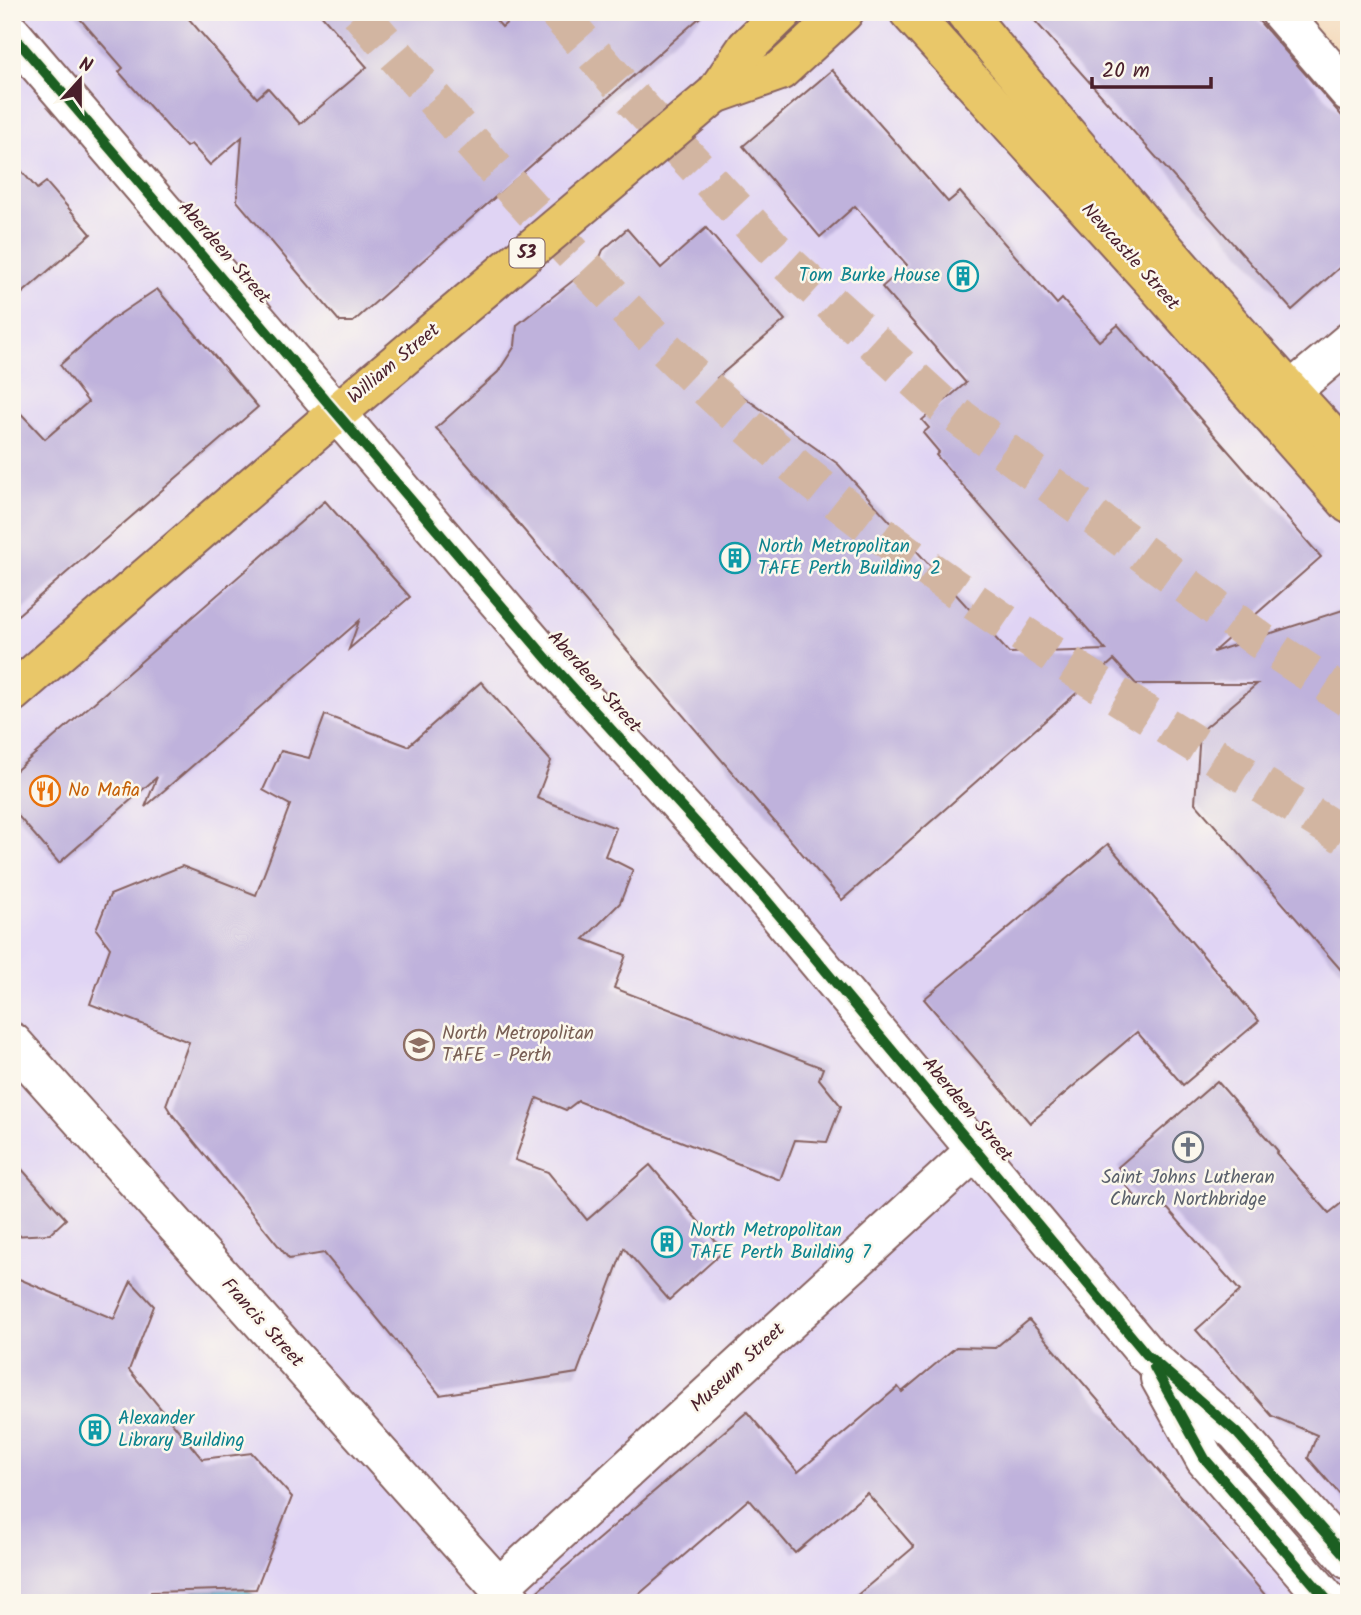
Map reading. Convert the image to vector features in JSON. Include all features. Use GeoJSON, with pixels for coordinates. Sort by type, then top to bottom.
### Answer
{"type":"FeatureCollection","features":[{"type":"Feature","properties":{"kind":"main road","name":"William Street"},"geometry":{"type":"LineString","coordinates":[[12,693],[338,412],[715,94],[747,47],[783,12]]}},
{"type":"Feature","properties":{"kind":"main road","name":"William Street"},"geometry":{"type":"LineString","coordinates":[[715,94],[780,71],[845,12]]}},
{"type":"Feature","properties":{"kind":"main road","name":"Newcastle Street"},"geometry":{"type":"LineString","coordinates":[[909,12],[1151,279],[1278,401],[1349,455]]}},
{"type":"Feature","properties":{"kind":"main road","name":"Newcastle Street"},"geometry":{"type":"LineString","coordinates":[[965,12],[1278,401],[1349,504]]}},
{"type":"Feature","properties":{"kind":"street"},"geometry":{"type":"LineString","coordinates":[[1280,12],[1349,92]]}},
{"type":"Feature","properties":{"kind":"street","name":"Aberdeen Street"},"geometry":{"type":"LineString","coordinates":[[12,34],[548,660],[763,896],[1147,1355],[1237,1433],[1349,1560]]}},
{"type":"Feature","properties":{"kind":"street"},"geometry":{"type":"LineString","coordinates":[[1278,401],[1349,342]]}},
{"type":"Feature","properties":{"kind":"street","name":"Francis Street"},"geometry":{"type":"LineString","coordinates":[[12,1042],[506,1595]]}},
{"type":"Feature","properties":{"kind":"street","name":"Museum Street"},"geometry":{"type":"LineString","coordinates":[[506,1595],[977,1149]]}},
{"type":"Feature","properties":{"kind":"street","name":"Aberdeen Street"},"geometry":{"type":"LineString","coordinates":[[1147,1355],[1205,1458],[1330,1603]]}},
{"type":"Feature","properties":{"kind":"shaded area"},"geometry":{"type":"Polygon","coordinates":[[[12,12],[1312,12],[1294,28],[1349,91],[1349,1603],[12,1603],[12,12]]]}},
{"type":"Feature","properties":{"kind":"water"},"geometry":{"type":"Polygon","coordinates":[[[246,1589],[261,1603],[204,1603],[193,1591],[246,1589]]]}},
{"type":"Feature","properties":{"kind":"building"},"geometry":{"type":"Polygon","coordinates":[[[74,12],[183,12],[257,98],[268,88],[300,124],[367,67],[319,12],[489,12],[502,27],[519,12],[706,12],[353,322],[340,322],[237,201],[242,137],[210,165],[191,144],[186,147],[119,72],[123,68],[74,12]]]}},
{"type":"Feature","properties":{"kind":"building"},"geometry":{"type":"Polygon","coordinates":[[[1027,12],[1251,12],[1349,124],[1349,259],[1292,310],[1027,12]]]}},
{"type":"Feature","properties":{"kind":"building"},"geometry":{"type":"Polygon","coordinates":[[[832,70],[948,202],[960,192],[1057,304],[1062,299],[1099,341],[1118,325],[1321,557],[1213,652],[1349,608],[1349,979],[1195,803],[1200,732],[1257,684],[1136,684],[1114,660],[842,900],[436,428],[498,372],[515,346],[517,325],[599,260],[603,250],[627,229],[661,268],[706,228],[785,320],[717,378],[838,464],[1009,653],[1106,650],[936,455],[939,452],[923,433],[929,428],[922,420],[966,383],[882,287],[907,265],[855,206],[820,237],[743,146],[832,70]]]}},
{"type":"Feature","properties":{"kind":"building"},"geometry":{"type":"Polygon","coordinates":[[[12,160],[37,189],[46,182],[91,234],[12,302],[12,160]]]}},
{"type":"Feature","properties":{"kind":"building"},"geometry":{"type":"Polygon","coordinates":[[[157,289],[258,407],[12,620],[12,404],[45,439],[88,402],[60,365],[111,320],[157,289]]]}},
{"type":"Feature","properties":{"kind":"building"},"geometry":{"type":"Polygon","coordinates":[[[325,501],[410,597],[349,649],[359,621],[145,807],[157,777],[59,863],[12,809],[12,774],[325,501]]]}},
{"type":"Feature","properties":{"kind":"building"},"geometry":{"type":"Polygon","coordinates":[[[481,682],[551,761],[537,798],[616,828],[605,856],[633,870],[620,903],[584,939],[626,955],[614,988],[823,1068],[819,1079],[841,1106],[827,1142],[795,1140],[780,1180],[578,1101],[566,1110],[537,1098],[515,1160],[548,1172],[587,1220],[650,1165],[724,1251],[669,1300],[624,1248],[577,1373],[440,1395],[324,1253],[289,1259],[171,1113],[166,1105],[189,1042],[90,1004],[110,948],[96,929],[110,895],[182,866],[256,895],[290,805],[263,790],[281,751],[309,758],[325,715],[408,746],[481,682]]]}},
{"type":"Feature","properties":{"kind":"building"},"geometry":{"type":"Polygon","coordinates":[[[1108,844],[1259,1021],[1183,1085],[1137,1032],[1030,1123],[924,999],[1108,844]]]}},
{"type":"Feature","properties":{"kind":"building"},"geometry":{"type":"Polygon","coordinates":[[[1217,1081],[1329,1213],[1349,1197],[1349,1505],[1308,1458],[1317,1435],[1272,1416],[1196,1330],[1240,1291],[1168,1209],[1145,1207],[1126,1186],[1128,1178],[1118,1167],[1217,1081]]]}},
{"type":"Feature","properties":{"kind":"building"},"geometry":{"type":"Polygon","coordinates":[[[12,1158],[66,1219],[50,1234],[12,1236],[12,1158]]]}},
{"type":"Feature","properties":{"kind":"building","name":"Alexander Library Building"},"geometry":{"type":"Polygon","coordinates":[[[12,1276],[114,1319],[131,1281],[154,1306],[129,1370],[202,1459],[252,1453],[292,1497],[256,1589],[151,1592],[147,1603],[12,1603],[12,1276]]]}},
{"type":"Feature","properties":{"kind":"building"},"geometry":{"type":"Polygon","coordinates":[[[1029,1320],[1272,1603],[848,1603],[914,1547],[867,1493],[795,1553],[749,1499],[629,1603],[534,1603],[533,1595],[747,1412],[798,1472],[898,1387],[902,1392],[956,1347],[995,1348],[1029,1320]]]}},
{"type":"Feature","properties":{"kind":"tunnel"},"geometry":{"type":"LineString","coordinates":[[359,12],[462,132],[623,307],[737,416],[797,468],[862,520],[997,617],[1137,708],[1349,839]]}},
{"type":"Feature","properties":{"kind":"tunnel"},"geometry":{"type":"LineString","coordinates":[[557,12],[630,96],[788,264],[939,402],[1261,641],[1349,699]]}},
{"type":"Feature","properties":{"kind":"cycle path"},"geometry":{"type":"LineString","coordinates":[[12,34],[548,660],[763,896],[1147,1355],[1237,1433],[1349,1560]]}},
{"type":"Feature","properties":{"kind":"cycle path"},"geometry":{"type":"LineString","coordinates":[[1154,1367],[1205,1459],[1330,1603]]}},
{"type":"Feature","properties":{"kind":"place","name":"Tom Burke House"},"geometry":{"type":"Point","coordinates":[963,276]}},
{"type":"Feature","properties":{"kind":"place","name":"North Metropolitan TAFE Perth Building 2"},"geometry":{"type":"Point","coordinates":[735,558]}},
{"type":"Feature","properties":{"kind":"place","name":"No Mafia"},"geometry":{"type":"Point","coordinates":[45,791]}},
{"type":"Feature","properties":{"kind":"place","name":"North Metropolitan TAFE - Perth"},"geometry":{"type":"Point","coordinates":[419,1045]}},
{"type":"Feature","properties":{"kind":"place","name":"Saint Johns Lutheran Church Northbridge"},"geometry":{"type":"Point","coordinates":[1188,1147]}},
{"type":"Feature","properties":{"kind":"place","name":"North Metropolitan TAFE Perth Building 7"},"geometry":{"type":"Point","coordinates":[667,1242]}},
{"type":"Feature","properties":{"kind":"place","name":"Alexander Library Building"},"geometry":{"type":"Point","coordinates":[95,1430]}}]}
